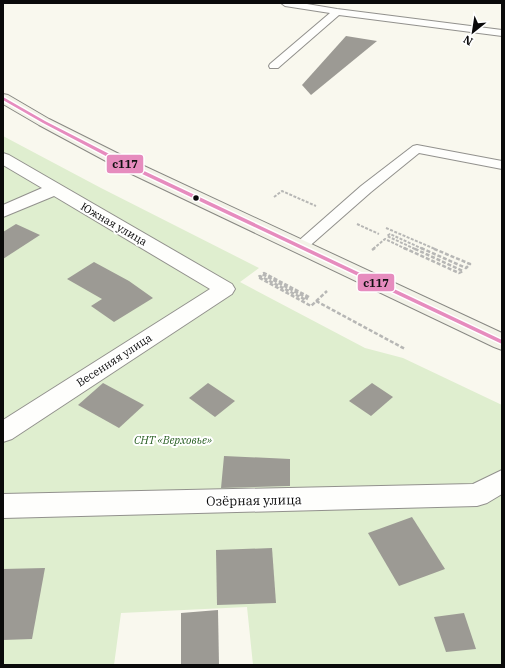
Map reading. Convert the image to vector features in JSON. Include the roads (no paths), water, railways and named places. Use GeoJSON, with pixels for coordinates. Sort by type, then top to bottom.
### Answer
{"type":"FeatureCollection","features":[{"type":"Feature","properties":{"kind":"main road"},"geometry":{"type":"LineString","coordinates":[[3,98],[44,122],[123,163],[502,342]]}},
{"type":"Feature","properties":{"kind":"street","name":"Южная улица"},"geometry":{"type":"LineString","coordinates":[[3,158],[225,288]]}},
{"type":"Feature","properties":{"kind":"street"},"geometry":{"type":"LineString","coordinates":[[3,212],[54,189]]}},
{"type":"Feature","properties":{"kind":"street","name":"Весенняя улица"},"geometry":{"type":"LineString","coordinates":[[3,432],[225,288]]}},
{"type":"Feature","properties":{"kind":"street","name":"Озёрная улица"},"geometry":{"type":"LineString","coordinates":[[3,506],[477,495],[502,481]]}},
{"type":"Feature","properties":{"kind":"lane"},"geometry":{"type":"LineString","coordinates":[[285,3],[337,12],[502,33]]}},
{"type":"Feature","properties":{"kind":"lane"},"geometry":{"type":"LineString","coordinates":[[274,66],[337,12]]}},
{"type":"Feature","properties":{"kind":"lane"},"geometry":{"type":"LineString","coordinates":[[300,247],[366,189],[417,149],[502,165]]}},
{"type":"Feature","properties":{"kind":"park label","name":"СНТ «Верховье»"},"geometry":{"type":"Point","coordinates":[173,440]}}]}
